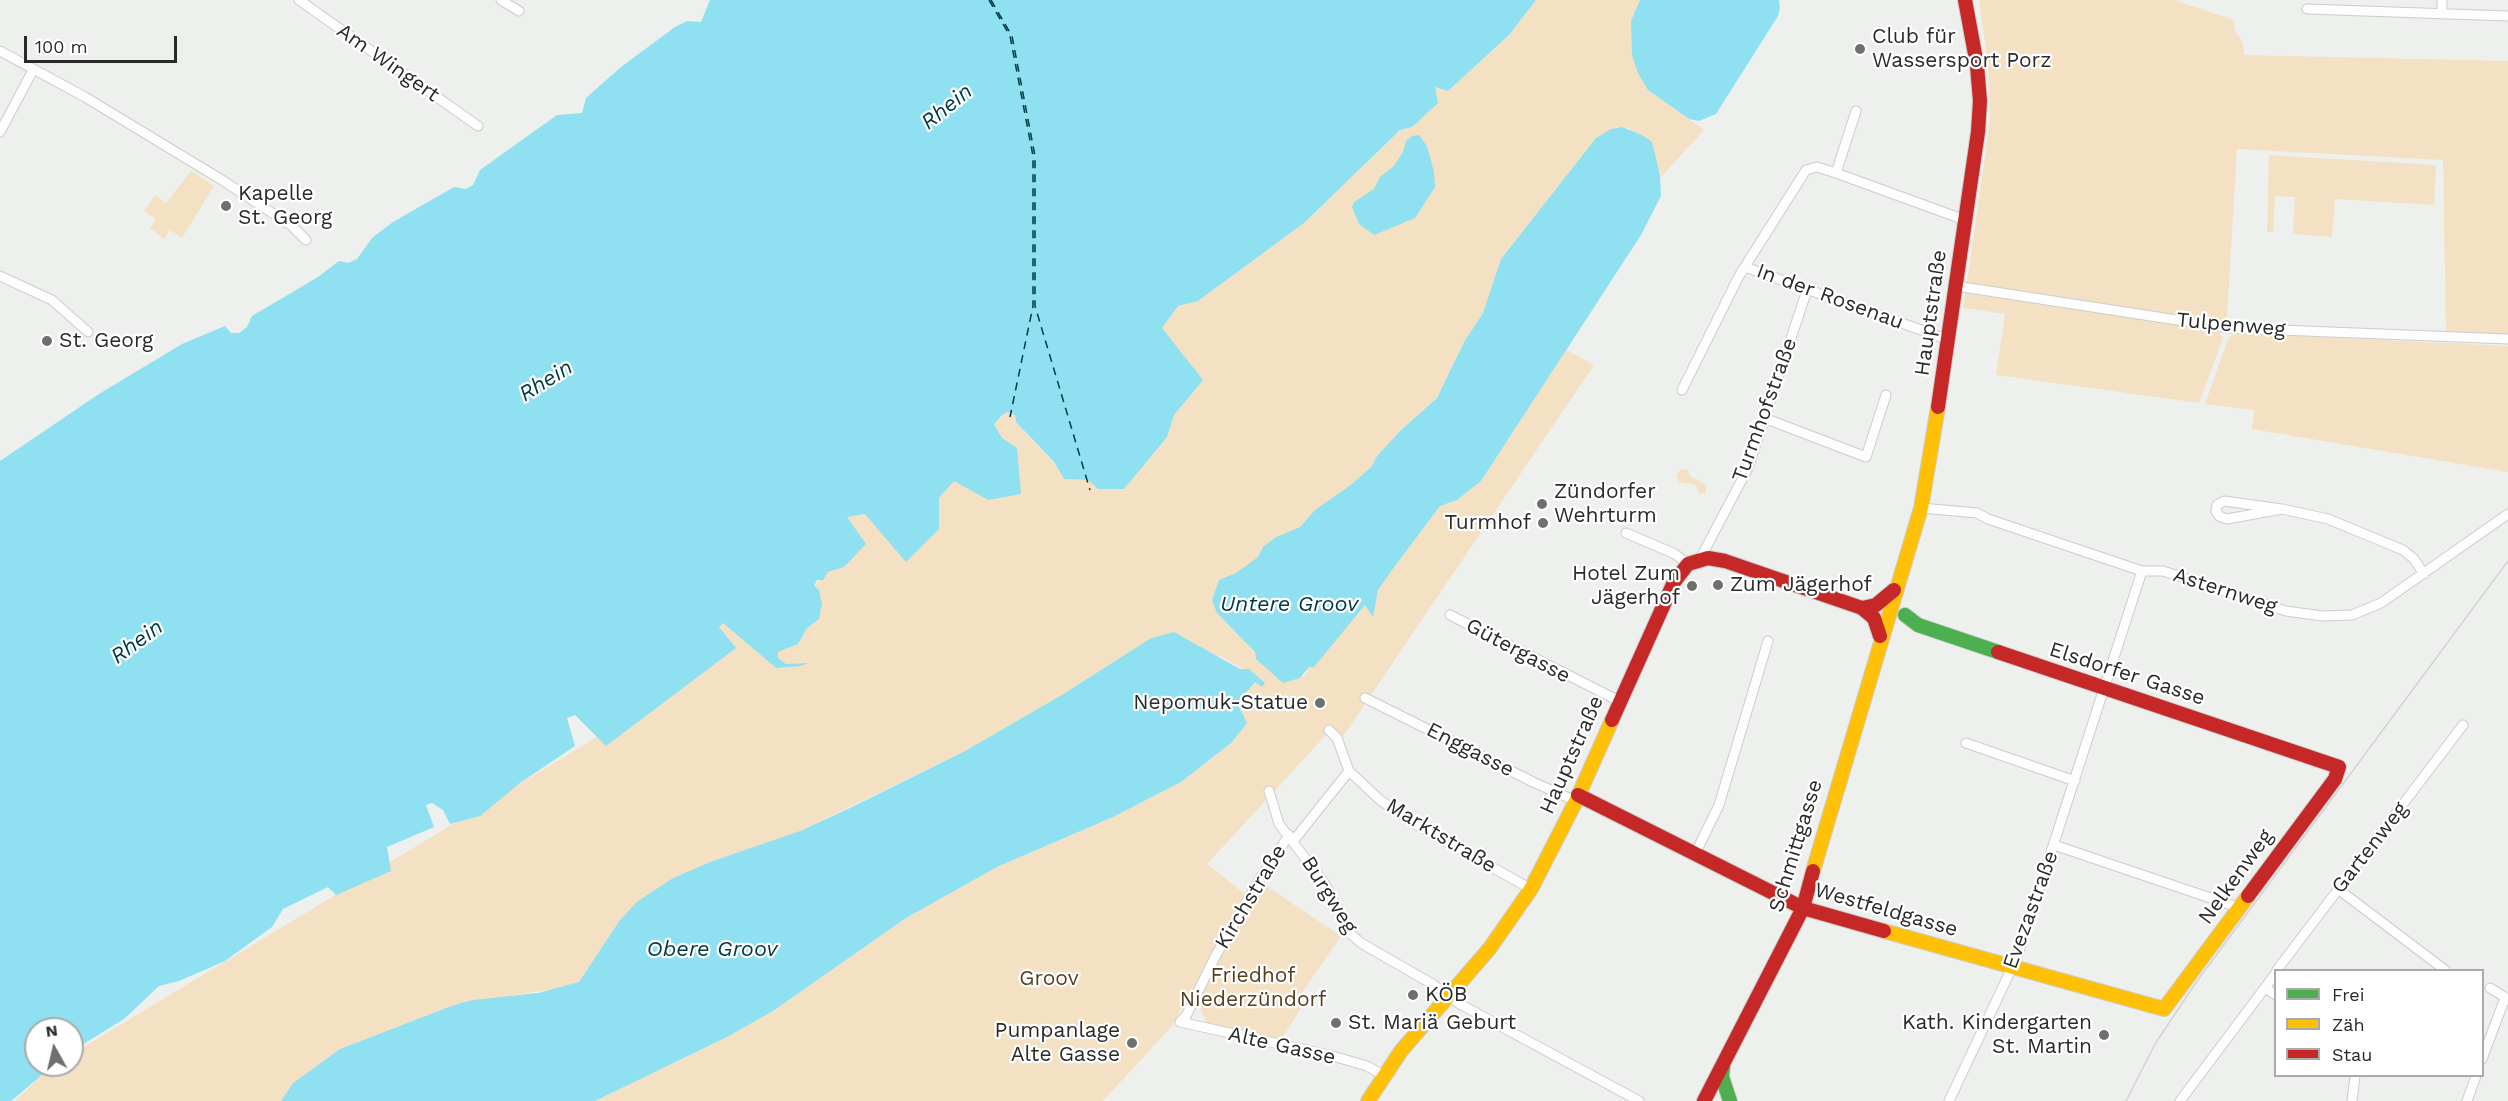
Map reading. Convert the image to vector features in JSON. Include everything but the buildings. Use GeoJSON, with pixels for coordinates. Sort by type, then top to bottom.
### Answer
{"type":"FeatureCollection","features":[{"type":"Feature","properties":{"kind":"main road","name":"Hauptstraße"},"geometry":{"type":"LineString","coordinates":[[1894,590],[1921,508],[1949,340],[1980,101],[1976,60],[1965,0]]}},
{"type":"Feature","properties":{"kind":"main road"},"geometry":{"type":"LineString","coordinates":[[1694,562],[1725,561],[1862,608],[1874,618],[1880,638]]}},
{"type":"Feature","properties":{"kind":"main road","name":"Hauptstraße"},"geometry":{"type":"LineString","coordinates":[[1368,1101],[1383,1075],[1496,940],[1531,889],[1577,798],[1674,582],[1694,562]]}},
{"type":"Feature","properties":{"kind":"main road"},"geometry":{"type":"LineString","coordinates":[[1862,608],[1876,605],[1894,590]]}},
{"type":"Feature","properties":{"kind":"main road","name":"Schmittgasse"},"geometry":{"type":"LineString","coordinates":[[1704,1101],[1803,908],[1894,590]]}},
{"type":"Feature","properties":{"kind":"main road","name":"Elsdorfer Gasse"},"geometry":{"type":"LineString","coordinates":[[1905,615],[1918,625],[1934,631],[2339,767]]}},
{"type":"Feature","properties":{"kind":"main road","name":"Nelkenweg"},"geometry":{"type":"LineString","coordinates":[[2164,1009],[2335,779],[2339,767]]}},
{"type":"Feature","properties":{"kind":"main road","name":"Westfeldgasse"},"geometry":{"type":"LineString","coordinates":[[1577,798],[1803,908],[2164,1009]]}},
{"type":"Feature","properties":{"kind":"main road"},"geometry":{"type":"LineString","coordinates":[[1723,1064],[1722,1077],[1730,1101]]}},
{"type":"Feature","properties":{"kind":"street","name":"Am Wingert"},"geometry":{"type":"LineString","coordinates":[[298,0],[478,126]]}},
{"type":"Feature","properties":{"kind":"street"},"geometry":{"type":"LineString","coordinates":[[501,0],[519,11]]}},
{"type":"Feature","properties":{"kind":"street"},"geometry":{"type":"LineString","coordinates":[[2442,0],[2442,14]]}},
{"type":"Feature","properties":{"kind":"street"},"geometry":{"type":"LineString","coordinates":[[2307,9],[2508,16]]}},
{"type":"Feature","properties":{"kind":"street"},"geometry":{"type":"LineString","coordinates":[[0,51],[85,97],[249,197],[306,240]]}},
{"type":"Feature","properties":{"kind":"street"},"geometry":{"type":"LineString","coordinates":[[0,132],[33,70]]}},
{"type":"Feature","properties":{"kind":"street"},"geometry":{"type":"LineString","coordinates":[[1836,173],[1856,111]]}},
{"type":"Feature","properties":{"kind":"street","name":"In der Rosenau"},"geometry":{"type":"LineString","coordinates":[[1682,390],[1745,267],[1806,170],[1817,167],[1965,220]]}},
{"type":"Feature","properties":{"kind":"street","name":"In der Rosenau"},"geometry":{"type":"LineString","coordinates":[[1745,267],[1949,340]]}},
{"type":"Feature","properties":{"kind":"street"},"geometry":{"type":"LineString","coordinates":[[0,276],[52,300],[88,332]]}},
{"type":"Feature","properties":{"kind":"street","name":"Tulpenweg"},"geometry":{"type":"LineString","coordinates":[[1956,286],[2229,328],[2508,339]]}},
{"type":"Feature","properties":{"kind":"street","name":"Turmhofstraße"},"geometry":{"type":"LineString","coordinates":[[1694,562],[1748,468],[1807,290]]}},
{"type":"Feature","properties":{"kind":"street"},"geometry":{"type":"LineString","coordinates":[[1764,418],[1866,457],[1886,395]]}},
{"type":"Feature","properties":{"kind":"street"},"geometry":{"type":"LineString","coordinates":[[2282,509],[2227,519],[2218,516],[2216,511],[2217,506],[2224,501],[2282,509],[2328,519],[2403,550],[2414,559],[2424,574]]}},
{"type":"Feature","properties":{"kind":"street","name":"Asternweg"},"geometry":{"type":"LineString","coordinates":[[1921,508],[1977,513],[1988,519],[2142,571],[2163,571],[2286,611],[2322,616],[2352,615],[2380,604],[2508,514]]}},
{"type":"Feature","properties":{"kind":"street"},"geometry":{"type":"LineString","coordinates":[[1626,533],[1694,562]]}},
{"type":"Feature","properties":{"kind":"street","name":"Evezastraße"},"geometry":{"type":"LineString","coordinates":[[1949,1101],[2011,968],[2075,782],[2142,571]]}},
{"type":"Feature","properties":{"kind":"street","name":"Gütergasse"},"geometry":{"type":"LineString","coordinates":[[1450,615],[1619,701]]}},
{"type":"Feature","properties":{"kind":"street"},"geometry":{"type":"LineString","coordinates":[[1695,855],[1719,805],[1768,641]]}},
{"type":"Feature","properties":{"kind":"street","name":"Enggasse"},"geometry":{"type":"LineString","coordinates":[[1365,698],[1535,783],[1577,798]]}},
{"type":"Feature","properties":{"kind":"street","name":"Gartenweg"},"geometry":{"type":"LineString","coordinates":[[2278,969],[2463,725]]}},
{"type":"Feature","properties":{"kind":"street","name":"Marktstraße"},"geometry":{"type":"LineString","coordinates":[[1329,730],[1340,744],[1349,771],[1380,800],[1415,824],[1531,889]]}},
{"type":"Feature","properties":{"kind":"street"},"geometry":{"type":"LineString","coordinates":[[1966,743],[2075,782]]}},
{"type":"Feature","properties":{"kind":"street","name":"Kirchstraße"},"geometry":{"type":"LineString","coordinates":[[1180,1022],[1186,1016],[1250,896],[1291,837],[1349,771]]}},
{"type":"Feature","properties":{"kind":"street","name":"Burgweg"},"geometry":{"type":"LineString","coordinates":[[1269,791],[1279,824],[1325,884],[1351,934],[1361,943],[1448,995],[1639,1101]]}},
{"type":"Feature","properties":{"kind":"street"},"geometry":{"type":"LineString","coordinates":[[2054,845],[2240,908]]}},
{"type":"Feature","properties":{"kind":"street"},"geometry":{"type":"LineString","coordinates":[[2338,889],[2444,969]]}},
{"type":"Feature","properties":{"kind":"street","name":"Gartenweg"},"geometry":{"type":"LineString","coordinates":[[2180,1101],[2274,975]]}},
{"type":"Feature","properties":{"kind":"street"},"geometry":{"type":"LineString","coordinates":[[2265,988],[2274,994]]}},
{"type":"Feature","properties":{"kind":"street"},"geometry":{"type":"LineString","coordinates":[[2484,1054],[2507,998],[2490,988]]}},
{"type":"Feature","properties":{"kind":"street","name":"Alte Gasse"},"geometry":{"type":"LineString","coordinates":[[1180,1022],[1329,1055],[1367,1066],[1383,1075]]}},
{"type":"Feature","properties":{"kind":"street"},"geometry":{"type":"LineString","coordinates":[[2352,1101],[2355,1077]]}},
{"type":"Feature","properties":{"kind":"street"},"geometry":{"type":"LineString","coordinates":[[2467,1101],[2476,1077]]}},
{"type":"Feature","properties":{"kind":"green space","name":"Groov"},"geometry":{"type":"Polygon","coordinates":[[[1536,0],[1640,0],[1631,21],[1648,90],[1704,130],[1661,177],[1660,171],[1629,128],[1616,127],[1596,138],[1501,259],[1483,313],[1464,342],[1437,398],[1400,431],[1377,456],[1372,466],[1352,484],[1315,510],[1300,527],[1276,537],[1262,549],[1258,557],[1236,573],[1219,580],[1212,600],[1257,656],[1284,682],[1306,675],[1309,667],[1314,666],[1365,605],[1373,616],[1378,590],[1440,506],[1457,500],[1481,481],[1566,350],[1594,365],[1338,744],[1327,734],[1207,864],[1245,894],[1172,1026],[1103,1101],[595,1101],[729,1036],[773,1011],[906,918],[997,867],[1113,817],[1181,782],[1231,743],[1237,703],[1255,682],[1245,670],[1222,657],[1151,638],[1065,693],[965,751],[800,831],[710,862],[673,878],[638,902],[620,920],[579,982],[566,987],[454,1005],[340,1049],[293,1083],[281,1101],[15,1101],[40,1077],[84,1077],[84,1047],[597,737],[607,745],[735,648],[719,626],[723,623],[776,668],[806,663],[786,664],[778,658],[778,652],[798,644],[807,628],[819,619],[814,586],[828,572],[844,567],[847,517],[864,514],[939,529],[939,498],[954,480],[988,500],[1017,448],[1002,438],[994,424],[1007,412],[1015,415],[1016,422],[1054,463],[1064,479],[1088,480],[1146,461],[1167,437],[1174,415],[1183,402],[1162,328],[1178,306],[1198,301],[1304,223],[1400,130],[1412,127],[1434,87],[1448,91],[1509,35],[1536,0]]]}},
{"type":"Feature","properties":{"kind":"green space"},"geometry":{"type":"Polygon","coordinates":[[[1979,0],[2174,0],[2234,20],[2234,29],[2243,43],[2244,55],[2508,61],[2508,336],[2446,334],[2443,160],[2237,149],[2227,317],[2221,322],[1967,282],[1990,121],[1988,64],[1979,0]]]}},
{"type":"Feature","properties":{"kind":"green space"},"geometry":{"type":"Polygon","coordinates":[[[2269,155],[2436,165],[2434,205],[2335,199],[2332,237],[2293,234],[2295,197],[2275,196],[2273,232],[2267,232],[2269,155]]]}},
{"type":"Feature","properties":{"kind":"green space"},"geometry":{"type":"Polygon","coordinates":[[[191,171],[214,186],[182,238],[170,230],[164,239],[150,228],[156,219],[144,211],[155,195],[166,203],[191,171]]]}},
{"type":"Feature","properties":{"kind":"green space"},"geometry":{"type":"Polygon","coordinates":[[[1965,293],[2217,331],[2223,338],[2199,403],[1996,375],[2005,314],[1963,308],[1965,293]]]}},
{"type":"Feature","properties":{"kind":"green space"},"geometry":{"type":"Polygon","coordinates":[[[2234,333],[2508,346],[2508,472],[2252,429],[2254,410],[2205,404],[2228,339],[2234,333]]]}},
{"type":"Feature","properties":{"kind":"green space"},"geometry":{"type":"Polygon","coordinates":[[[1681,469],[1688,470],[1691,477],[1706,484],[1706,493],[1699,494],[1696,485],[1679,482],[1676,475],[1681,469]]]}},
{"type":"Feature","properties":{"kind":"green space","name":"Friedhof Niederzündorf"},"geometry":{"type":"Polygon","coordinates":[[[1262,883],[1341,936],[1299,997],[1304,1003],[1280,1042],[1207,1026],[1197,999],[1262,883]]]}},
{"type":"Feature","properties":{"kind":"water","name":"Rhein"},"geometry":{"type":"Polygon","coordinates":[[[710,0],[1536,0],[1509,35],[1448,91],[1435,87],[1438,103],[1412,127],[1400,130],[1304,223],[1198,301],[1178,306],[1162,328],[1203,380],[1174,415],[1167,437],[1124,489],[1098,489],[1088,480],[1064,479],[1054,462],[1016,422],[1015,415],[1007,412],[994,424],[1002,438],[1017,448],[1021,494],[988,500],[954,481],[939,498],[939,529],[906,562],[865,514],[847,517],[866,544],[844,567],[828,572],[823,580],[817,580],[814,586],[819,590],[822,604],[819,619],[807,628],[798,644],[778,652],[778,658],[786,664],[808,663],[776,668],[723,623],[719,627],[736,648],[606,746],[575,715],[567,718],[575,746],[520,783],[480,816],[450,824],[443,810],[432,803],[426,805],[434,827],[387,847],[391,871],[336,895],[328,887],[283,909],[272,927],[225,961],[179,981],[159,986],[124,1019],[84,1044],[84,1017],[24,1017],[24,1077],[40,1077],[11,1101],[0,1101],[0,461],[99,394],[182,344],[225,326],[231,333],[239,333],[247,327],[252,316],[318,277],[339,261],[348,263],[357,259],[372,238],[393,222],[454,187],[466,189],[473,185],[480,170],[557,115],[582,113],[586,98],[621,67],[675,27],[687,21],[701,22],[710,0]]]}},
{"type":"Feature","properties":{"kind":"water"},"geometry":{"type":"Polygon","coordinates":[[[1640,0],[1779,0],[1780,8],[1778,16],[1716,114],[1699,121],[1689,119],[1648,90],[1638,73],[1632,55],[1631,21],[1640,0]]]}},
{"type":"Feature","properties":{"kind":"water","name":"Untere Groov"},"geometry":{"type":"Polygon","coordinates":[[[1622,127],[1652,142],[1660,175],[1661,196],[1641,235],[1481,481],[1457,500],[1440,506],[1392,570],[1378,590],[1373,617],[1365,605],[1314,667],[1309,667],[1300,678],[1283,683],[1256,659],[1255,652],[1217,613],[1212,600],[1219,580],[1236,573],[1258,557],[1263,547],[1276,537],[1300,527],[1315,510],[1352,484],[1372,466],[1377,456],[1400,431],[1437,398],[1464,342],[1483,313],[1501,259],[1596,138],[1611,129],[1622,127]]]}},
{"type":"Feature","properties":{"kind":"water"},"geometry":{"type":"Polygon","coordinates":[[[1419,135],[1427,146],[1434,172],[1435,187],[1415,218],[1374,235],[1359,224],[1352,207],[1354,202],[1374,189],[1380,177],[1394,166],[1403,152],[1406,141],[1412,136],[1419,135]]]}},
{"type":"Feature","properties":{"kind":"water","name":"Obere Groov"},"geometry":{"type":"Polygon","coordinates":[[[1174,632],[1240,669],[1249,669],[1265,683],[1262,687],[1255,682],[1237,703],[1247,723],[1231,743],[1181,782],[1113,817],[997,867],[906,918],[773,1011],[729,1036],[595,1101],[281,1101],[293,1083],[340,1049],[454,1005],[473,1000],[538,993],[579,982],[620,920],[638,901],[673,878],[710,862],[800,831],[850,808],[965,751],[1065,693],[1151,638],[1174,632]]]}},
{"type":"Feature","properties":{"kind":"ferry route"},"geometry":{"type":"LineString","coordinates":[[989,0],[1010,36],[1033,156],[1033,306],[1010,417]]}},
{"type":"Feature","properties":{"kind":"ferry route"},"geometry":{"type":"LineString","coordinates":[[991,0],[1012,36],[1035,156],[1035,306],[1090,490]]}},
{"type":"Feature","properties":{"kind":"tram line"},"geometry":{"type":"LineString","coordinates":[[2126,1101],[2155,1044],[2197,981],[2508,561]]}},
{"type":"Feature","properties":{"kind":"traffic: fast"},"geometry":{"type":"LineString","coordinates":[[1905,615],[1918,625],[1998,652]]}},
{"type":"Feature","properties":{"kind":"traffic: fast"},"geometry":{"type":"LineString","coordinates":[[1723,1066],[1722,1077],[1730,1101]]}},
{"type":"Feature","properties":{"kind":"traffic: slow"},"geometry":{"type":"LineString","coordinates":[[1813,871],[1921,508],[1938,407]]}},
{"type":"Feature","properties":{"kind":"traffic: slow"},"geometry":{"type":"LineString","coordinates":[[1368,1101],[1401,1051],[1490,948],[1531,889],[1576,801],[1612,720]]}},
{"type":"Feature","properties":{"kind":"traffic: slow"},"geometry":{"type":"LineString","coordinates":[[1884,931],[2164,1009],[2248,896]]}},
{"type":"Feature","properties":{"kind":"traffic: jam"},"geometry":{"type":"LineString","coordinates":[[1938,407],[1978,132],[1980,101],[1977,65],[1965,0]]}},
{"type":"Feature","properties":{"kind":"traffic: jam"},"geometry":{"type":"LineString","coordinates":[[1612,720],[1674,582],[1688,564],[1708,558],[1725,561],[1862,608],[1874,618],[1880,636]]}},
{"type":"Feature","properties":{"kind":"traffic: jam"},"geometry":{"type":"LineString","coordinates":[[1862,608],[1876,605],[1894,590]]}},
{"type":"Feature","properties":{"kind":"traffic: jam"},"geometry":{"type":"LineString","coordinates":[[1998,652],[2339,767],[2335,779],[2248,896]]}},
{"type":"Feature","properties":{"kind":"traffic: jam"},"geometry":{"type":"LineString","coordinates":[[1578,795],[1803,908],[1884,931]]}},
{"type":"Feature","properties":{"kind":"traffic: jam"},"geometry":{"type":"LineString","coordinates":[[1704,1101],[1803,908],[1813,871]]}},
{"type":"Feature","properties":{"kind":"place","name":"Club für Wassersport Porz"},"geometry":{"type":"Point","coordinates":[1860,49]}},
{"type":"Feature","properties":{"kind":"place","name":"Kapelle St. Georg"},"geometry":{"type":"Point","coordinates":[226,206]}},
{"type":"Feature","properties":{"kind":"place","name":"St. Georg"},"geometry":{"type":"Point","coordinates":[47,341]}},
{"type":"Feature","properties":{"kind":"place","name":"Zündorfer Wehrturm"},"geometry":{"type":"Point","coordinates":[1542,504]}},
{"type":"Feature","properties":{"kind":"place","name":"Turmhof"},"geometry":{"type":"Point","coordinates":[1543,523]}},
{"type":"Feature","properties":{"kind":"place","name":"Zum Jägerhof"},"geometry":{"type":"Point","coordinates":[1718,585]}},
{"type":"Feature","properties":{"kind":"place","name":"Hotel Zum Jägerhof"},"geometry":{"type":"Point","coordinates":[1692,586]}},
{"type":"Feature","properties":{"kind":"place","name":"Nepomuk-Statue"},"geometry":{"type":"Point","coordinates":[1320,703]}},
{"type":"Feature","properties":{"kind":"place","name":"KÖB"},"geometry":{"type":"Point","coordinates":[1413,995]}},
{"type":"Feature","properties":{"kind":"place","name":"St. Mariä Geburt"},"geometry":{"type":"Point","coordinates":[1336,1023]}},
{"type":"Feature","properties":{"kind":"place","name":"Kath. Kindergarten St. Martin"},"geometry":{"type":"Point","coordinates":[2104,1035]}},
{"type":"Feature","properties":{"kind":"place","name":"Pumpanlage Alte Gasse"},"geometry":{"type":"Point","coordinates":[1132,1043]}}]}
